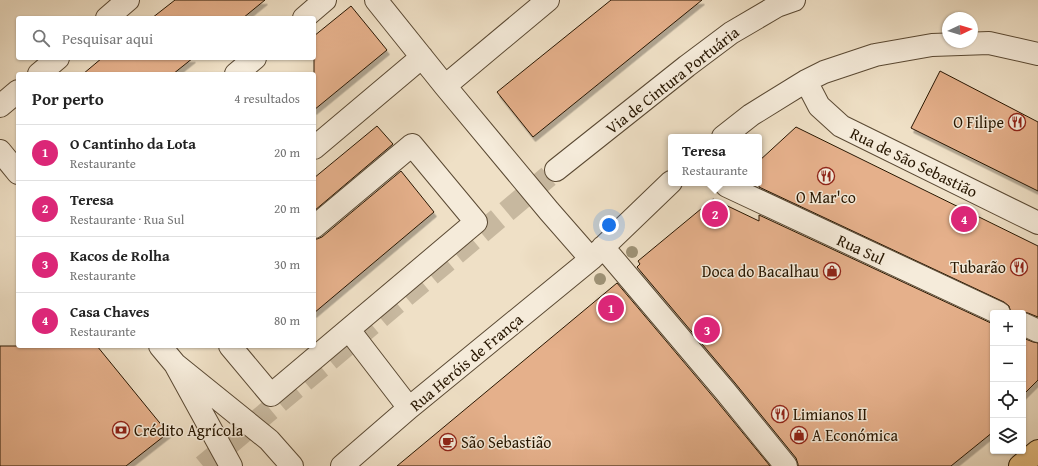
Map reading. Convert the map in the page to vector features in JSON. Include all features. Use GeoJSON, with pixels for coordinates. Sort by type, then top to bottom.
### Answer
{"type":"FeatureCollection","features":[{"type":"Feature","properties":{"kind":"main road"},"geometry":{"type":"LineString","coordinates":[[1020,466],[1038,451]]}},
{"type":"Feature","properties":{"kind":"street"},"geometry":{"type":"LineString","coordinates":[[108,16],[128,0]]}},
{"type":"Feature","properties":{"kind":"street"},"geometry":{"type":"LineString","coordinates":[[306,16],[326,0]]}},
{"type":"Feature","properties":{"kind":"street"},"geometry":{"type":"LineString","coordinates":[[376,0],[445,86],[720,385],[786,466]]}},
{"type":"Feature","properties":{"kind":"street"},"geometry":{"type":"LineString","coordinates":[[445,86],[548,0]]}},
{"type":"Feature","properties":{"kind":"street","name":"Via de Cintura Portuária"},"geometry":{"type":"LineString","coordinates":[[556,170],[731,33],[777,6],[794,0]]}},
{"type":"Feature","properties":{"kind":"street"},"geometry":{"type":"LineString","coordinates":[[727,134],[751,115],[806,81],[824,72],[875,55],[932,45],[988,43],[1038,54]]}},
{"type":"Feature","properties":{"kind":"street"},"geometry":{"type":"LineString","coordinates":[[316,146],[422,58]]}},
{"type":"Feature","properties":{"kind":"street"},"geometry":{"type":"LineString","coordinates":[[41,72],[56,60]]}},
{"type":"Feature","properties":{"kind":"street"},"geometry":{"type":"LineString","coordinates":[[238,72],[253,60]]}},
{"type":"Feature","properties":{"kind":"street","name":"Rua de São Sebastião"},"geometry":{"type":"LineString","coordinates":[[806,81],[819,106],[842,126],[1038,223]]}},
{"type":"Feature","properties":{"kind":"street"},"geometry":{"type":"LineString","coordinates":[[0,106],[16,93]]}},
{"type":"Feature","properties":{"kind":"street"},"geometry":{"type":"LineString","coordinates":[[232,348],[271,395],[476,222],[412,145],[316,225]]}},
{"type":"Feature","properties":{"kind":"street","name":"Rua Heróis de França"},"geometry":{"type":"LineString","coordinates":[[342,466],[409,408],[597,253],[668,185]]}},
{"type":"Feature","properties":{"kind":"street","name":"Rua Sul"},"geometry":{"type":"LineString","coordinates":[[727,186],[993,310]]}},
{"type":"Feature","properties":{"kind":"street"},"geometry":{"type":"LineString","coordinates":[[1026,325],[1038,331]]}},
{"type":"Feature","properties":{"kind":"street"},"geometry":{"type":"LineString","coordinates":[[349,330],[409,408]]}},
{"type":"Feature","properties":{"kind":"street"},"geometry":{"type":"LineString","coordinates":[[162,348],[175,364],[231,466]]}},
{"type":"Feature","properties":{"kind":"street"},"geometry":{"type":"LineString","coordinates":[[175,364],[269,440],[292,466]]}},
{"type":"Feature","properties":{"kind":"building"},"geometry":{"type":"Polygon","coordinates":[[[175,0],[265,0],[245,16],[155,16],[175,0]]]}},
{"type":"Feature","properties":{"kind":"building"},"geometry":{"type":"Polygon","coordinates":[[[611,0],[702,0],[533,137],[497,92],[611,0]]]}},
{"type":"Feature","properties":{"kind":"building"},"geometry":{"type":"Polygon","coordinates":[[[351,6],[387,50],[316,108],[316,72],[314,72],[314,60],[316,60],[316,34],[351,6]]]}},
{"type":"Feature","properties":{"kind":"building"},"geometry":{"type":"Polygon","coordinates":[[[100,60],[190,60],[176,72],[85,72],[100,60]]]}},
{"type":"Feature","properties":{"kind":"building"},"geometry":{"type":"Polygon","coordinates":[[[940,71],[1038,122],[1038,191],[911,128],[940,71]]]}},
{"type":"Feature","properties":{"kind":"building"},"geometry":{"type":"Polygon","coordinates":[[[377,126],[393,144],[316,209],[316,176],[377,126]]]}},
{"type":"Feature","properties":{"kind":"building"},"geometry":{"type":"Polygon","coordinates":[[[796,127],[1038,246],[1038,317],[1026,313],[1026,310],[1010,310],[1009,306],[1004,302],[759,187],[762,186],[762,158],[796,127]]]}},
{"type":"Feature","properties":{"kind":"building"},"geometry":{"type":"Polygon","coordinates":[[[401,171],[434,212],[316,311],[316,239],[322,237],[401,171]]]}},
{"type":"Feature","properties":{"kind":"building"},"geometry":{"type":"Polygon","coordinates":[[[713,199],[759,221],[759,215],[990,323],[990,434],[951,466],[798,466],[796,458],[637,267],[640,264],[638,261],[713,199]]]}},
{"type":"Feature","properties":{"kind":"building"},"geometry":{"type":"Polygon","coordinates":[[[617,283],[770,466],[397,466],[617,283]]]}},
{"type":"Feature","properties":{"kind":"building"},"geometry":{"type":"Polygon","coordinates":[[[1026,339],[1038,343],[1038,380],[1026,392],[1026,339]]]}},
{"type":"Feature","properties":{"kind":"building"},"geometry":{"type":"Polygon","coordinates":[[[0,346],[16,346],[16,348],[99,348],[168,433],[126,466],[0,466],[0,346]]]}},
{"type":"Feature","properties":{"kind":"tunnel"},"geometry":{"type":"LineString","coordinates":[[203,466],[556,170]]}},
{"type":"Feature","properties":{"kind":"place","name":"O Filipe"},"geometry":{"type":"Point","coordinates":[1017,122]}},
{"type":"Feature","properties":{"kind":"place","name":"O Mar'co"},"geometry":{"type":"Point","coordinates":[826,176]}},
{"type":"Feature","properties":{"kind":"place","name":"Teresa"},"geometry":{"type":"Point","coordinates":[715,214]}},
{"type":"Feature","properties":{"kind":"place","name":"Casa Chaves"},"geometry":{"type":"Point","coordinates":[964,219]}},
{"type":"Feature","properties":{"kind":"place","name":"Tubarão"},"geometry":{"type":"Point","coordinates":[1019,267]}},
{"type":"Feature","properties":{"kind":"place","name":"Doca do Bacalhau"},"geometry":{"type":"Point","coordinates":[832,271]}},
{"type":"Feature","properties":{"kind":"place","name":"O Cantinho da Lota"},"geometry":{"type":"Point","coordinates":[611,308]}},
{"type":"Feature","properties":{"kind":"place","name":"Kacos de Rolha"},"geometry":{"type":"Point","coordinates":[707,330]}},
{"type":"Feature","properties":{"kind":"place","name":"Limianos II"},"geometry":{"type":"Point","coordinates":[780,414]}},
{"type":"Feature","properties":{"kind":"place","name":"Crédito Agrícola"},"geometry":{"type":"Point","coordinates":[121,430]}},
{"type":"Feature","properties":{"kind":"place","name":"A Económica"},"geometry":{"type":"Point","coordinates":[799,435]}},
{"type":"Feature","properties":{"kind":"place","name":"São Sebastião"},"geometry":{"type":"Point","coordinates":[448,442]}}]}
